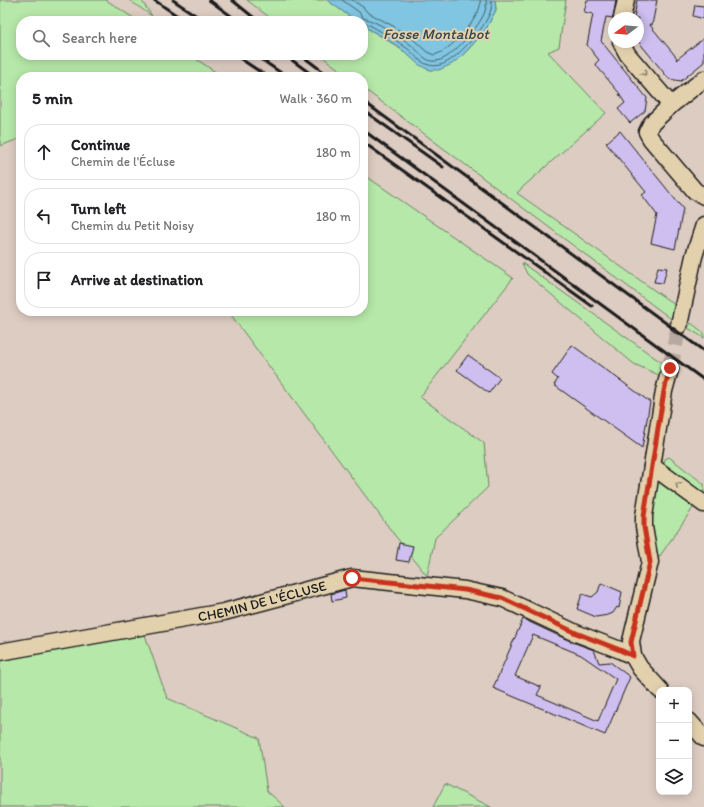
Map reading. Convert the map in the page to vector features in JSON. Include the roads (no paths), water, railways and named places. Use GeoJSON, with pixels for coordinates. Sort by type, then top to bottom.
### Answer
{"type":"FeatureCollection","features":[{"type":"Feature","properties":{"kind":"street"},"geometry":{"type":"LineString","coordinates":[[623,12],[626,0]]}},
{"type":"Feature","properties":{"kind":"street"},"geometry":{"type":"LineString","coordinates":[[624,48],[628,55],[672,105]]}},
{"type":"Feature","properties":{"kind":"street"},"geometry":{"type":"LineString","coordinates":[[704,80],[672,105],[651,124],[647,132],[651,139],[695,191],[704,196]]}},
{"type":"Feature","properties":{"kind":"street"},"geometry":{"type":"LineString","coordinates":[[679,326],[694,256],[704,225]]}},
{"type":"Feature","properties":{"kind":"street"},"geometry":{"type":"LineString","coordinates":[[657,687],[640,668],[633,656],[631,642],[650,562],[644,527],[644,516],[664,391],[670,368]]}},
{"type":"Feature","properties":{"kind":"street"},"geometry":{"type":"LineString","coordinates":[[652,466],[704,504]]}},
{"type":"Feature","properties":{"kind":"street","name":"CHEMIN DE L'ÉCLUSE"},"geometry":{"type":"LineString","coordinates":[[0,652],[224,612],[352,578],[465,590],[502,598],[576,633],[633,656]]}},
{"type":"Feature","properties":{"kind":"street"},"geometry":{"type":"LineString","coordinates":[[691,723],[704,738]]}},
{"type":"Feature","properties":{"kind":"water","name":"Fosse Montalbot"},"geometry":{"type":"Polygon","coordinates":[[[327,0],[495,0],[496,10],[486,29],[461,57],[452,64],[439,70],[431,70],[418,64],[397,46],[368,29],[368,16],[349,16],[327,0]]]}},
{"type":"Feature","properties":{"kind":"tunnel"},"geometry":{"type":"LineString","coordinates":[[670,369],[679,325]]}},
{"type":"Feature","properties":{"kind":"railway"},"geometry":{"type":"LineString","coordinates":[[154,0],[178,16]]}},
{"type":"Feature","properties":{"kind":"railway"},"geometry":{"type":"LineString","coordinates":[[173,0],[197,16]]}},
{"type":"Feature","properties":{"kind":"railway"},"geometry":{"type":"LineString","coordinates":[[209,0],[231,16]]}},
{"type":"Feature","properties":{"kind":"railway"},"geometry":{"type":"LineString","coordinates":[[232,0],[252,16]]}},
{"type":"Feature","properties":{"kind":"railway"},"geometry":{"type":"LineString","coordinates":[[242,60],[260,72]]}},
{"type":"Feature","properties":{"kind":"railway"},"geometry":{"type":"LineString","coordinates":[[262,60],[280,72]]}},
{"type":"Feature","properties":{"kind":"railway"},"geometry":{"type":"LineString","coordinates":[[292,60],[308,72]]}},
{"type":"Feature","properties":{"kind":"railway"},"geometry":{"type":"LineString","coordinates":[[308,60],[323,72]]}},
{"type":"Feature","properties":{"kind":"railway"},"geometry":{"type":"LineString","coordinates":[[368,105],[704,351]]}},
{"type":"Feature","properties":{"kind":"railway"},"geometry":{"type":"LineString","coordinates":[[368,114],[443,167]]}},
{"type":"Feature","properties":{"kind":"railway"},"geometry":{"type":"LineString","coordinates":[[368,134],[704,380]]}},
{"type":"Feature","properties":{"kind":"railway"},"geometry":{"type":"LineString","coordinates":[[368,146],[592,306]]}}]}
